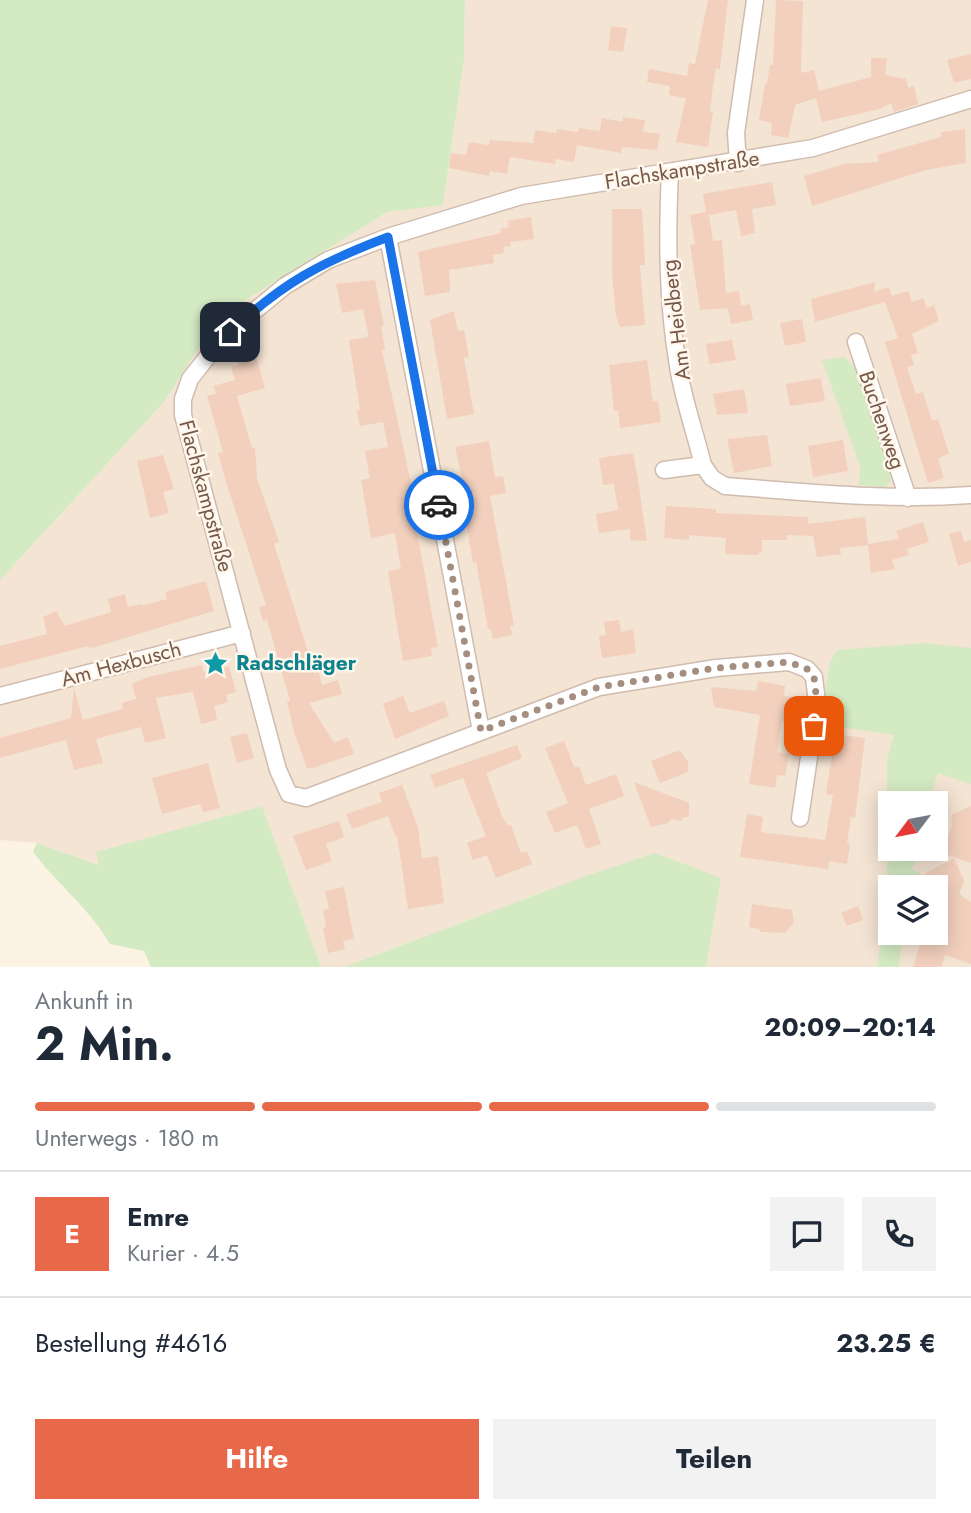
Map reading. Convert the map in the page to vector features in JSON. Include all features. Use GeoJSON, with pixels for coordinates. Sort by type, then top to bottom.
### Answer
{"type":"FeatureCollection","features":[{"type":"Feature","properties":{"kind":"street"},"geometry":{"type":"LineString","coordinates":[[738,163],[736,133],[755,0]]}},
{"type":"Feature","properties":{"kind":"street","name":"Flachskampstraße"},"geometry":{"type":"LineString","coordinates":[[800,818],[817,703],[814,677],[807,669],[789,662],[716,668],[599,687],[306,798],[296,798],[284,787],[278,770],[183,415],[183,399],[190,379],[223,337],[285,286],[328,260],[388,237],[521,196],[738,163],[813,148],[971,99]]}},
{"type":"Feature","properties":{"kind":"street","name":"Am Heidberg"},"geometry":{"type":"LineString","coordinates":[[670,172],[667,239],[669,298],[678,368],[702,465]]}},
{"type":"Feature","properties":{"kind":"street"},"geometry":{"type":"LineString","coordinates":[[388,237],[481,731]]}},
{"type":"Feature","properties":{"kind":"street","name":"Buchenweg"},"geometry":{"type":"LineString","coordinates":[[856,342],[908,498]]}},
{"type":"Feature","properties":{"kind":"street"},"geometry":{"type":"LineString","coordinates":[[664,470],[702,465],[712,478],[725,486],[908,498],[971,495]]}},
{"type":"Feature","properties":{"kind":"street","name":"Am Hexbusch"},"geometry":{"type":"LineString","coordinates":[[0,696],[242,632]]}},
{"type":"Feature","properties":{"kind":"shaded area"},"geometry":{"type":"Polygon","coordinates":[[[465,0],[971,0],[971,967],[899,967],[902,945],[948,945],[948,875],[878,875],[880,945],[877,967],[706,967],[721,878],[583,877],[344,967],[321,967],[262,806],[97,852],[100,865],[37,843],[0,840],[0,580],[164,402],[206,328],[218,317],[387,212],[443,205],[464,60],[465,0]]]}},
{"type":"Feature","properties":{"kind":"green space"},"geometry":{"type":"Polygon","coordinates":[[[0,0],[465,0],[464,60],[443,205],[387,212],[218,317],[164,402],[0,580],[0,0]]]}},
{"type":"Feature","properties":{"kind":"green space"},"geometry":{"type":"Polygon","coordinates":[[[845,357],[862,376],[895,475],[886,487],[859,485],[860,467],[822,360],[845,357]]]}},
{"type":"Feature","properties":{"kind":"green space"},"geometry":{"type":"Polygon","coordinates":[[[925,643],[971,648],[971,784],[938,773],[932,791],[887,791],[887,759],[894,735],[820,724],[830,662],[837,650],[925,643]]]}},
{"type":"Feature","properties":{"kind":"green space"},"geometry":{"type":"Polygon","coordinates":[[[262,806],[321,967],[151,967],[144,951],[110,944],[93,919],[33,852],[37,843],[99,865],[96,852],[262,806]]]}},
{"type":"Feature","properties":{"kind":"green space"},"geometry":{"type":"Polygon","coordinates":[[[655,853],[721,878],[706,967],[344,967],[583,877],[655,853]]]}},
{"type":"Feature","properties":{"kind":"green space"},"geometry":{"type":"Polygon","coordinates":[[[887,861],[915,861],[912,869],[920,873],[919,875],[887,875],[887,861]]]}},
{"type":"Feature","properties":{"kind":"green space"},"geometry":{"type":"Polygon","coordinates":[[[880,945],[902,945],[899,967],[877,967],[880,945]]]}},
{"type":"Feature","properties":{"kind":"building"},"geometry":{"type":"Polygon","coordinates":[[[708,0],[728,0],[720,69],[716,68],[713,86],[710,112],[713,112],[708,147],[676,142],[686,98],[669,95],[670,86],[647,82],[649,69],[687,76],[689,63],[695,64],[708,0]]]}},
{"type":"Feature","properties":{"kind":"building"},"geometry":{"type":"Polygon","coordinates":[[[776,0],[803,1],[801,73],[814,70],[819,91],[871,77],[871,58],[887,58],[885,75],[906,79],[908,88],[914,86],[918,104],[894,112],[891,103],[880,109],[822,122],[816,98],[795,105],[788,138],[771,135],[772,123],[759,120],[765,84],[770,65],[773,65],[776,0]]]}},
{"type":"Feature","properties":{"kind":"building"},"geometry":{"type":"Polygon","coordinates":[[[611,26],[627,28],[623,52],[608,50],[611,26]]]}},
{"type":"Feature","properties":{"kind":"building"},"geometry":{"type":"Polygon","coordinates":[[[971,54],[971,79],[954,83],[947,60],[971,54]]]}},
{"type":"Feature","properties":{"kind":"building"},"geometry":{"type":"Polygon","coordinates":[[[623,117],[645,120],[643,132],[660,134],[657,150],[622,147],[621,153],[577,145],[574,162],[556,159],[555,164],[510,157],[507,174],[490,171],[489,176],[449,168],[451,153],[466,155],[469,142],[489,145],[490,140],[533,143],[535,130],[578,132],[579,128],[600,131],[602,118],[623,122],[623,117]]]}},
{"type":"Feature","properties":{"kind":"building"},"geometry":{"type":"Polygon","coordinates":[[[965,129],[966,163],[926,170],[812,206],[804,176],[844,164],[879,162],[877,155],[941,137],[941,132],[965,129]]]}},
{"type":"Feature","properties":{"kind":"building"},"geometry":{"type":"Polygon","coordinates":[[[772,182],[776,205],[752,209],[755,233],[741,236],[736,210],[709,215],[713,241],[722,240],[726,293],[739,291],[741,306],[750,304],[753,320],[731,324],[728,308],[700,310],[690,245],[695,244],[690,215],[706,212],[703,194],[772,182]]]}},
{"type":"Feature","properties":{"kind":"building"},"geometry":{"type":"Polygon","coordinates":[[[612,209],[642,209],[645,265],[640,265],[645,325],[620,327],[616,316],[612,274],[612,209]]]}},
{"type":"Feature","properties":{"kind":"building"},"geometry":{"type":"Polygon","coordinates":[[[531,217],[534,239],[510,242],[511,246],[503,247],[504,253],[493,255],[494,263],[449,270],[450,292],[425,296],[418,252],[501,233],[500,229],[509,227],[508,221],[531,217]]]}},
{"type":"Feature","properties":{"kind":"building"},"geometry":{"type":"Polygon","coordinates":[[[375,280],[384,326],[381,326],[385,350],[382,350],[411,483],[414,499],[411,499],[438,647],[431,648],[432,656],[403,661],[388,571],[401,569],[395,533],[371,538],[361,480],[370,478],[365,451],[388,447],[383,422],[360,426],[357,411],[360,410],[349,340],[369,337],[363,309],[342,313],[336,284],[375,280]]]}},
{"type":"Feature","properties":{"kind":"building"},"geometry":{"type":"Polygon","coordinates":[[[875,282],[874,292],[889,287],[892,296],[908,291],[912,302],[923,298],[927,308],[934,305],[939,321],[912,334],[918,353],[911,355],[914,365],[907,367],[916,394],[923,392],[932,421],[938,419],[949,453],[938,459],[944,478],[928,483],[885,342],[898,338],[885,302],[815,322],[811,299],[875,282]]]}},
{"type":"Feature","properties":{"kind":"building"},"geometry":{"type":"Polygon","coordinates":[[[454,311],[458,331],[464,330],[469,357],[464,358],[474,414],[447,419],[430,320],[454,311]]]}},
{"type":"Feature","properties":{"kind":"building"},"geometry":{"type":"Polygon","coordinates":[[[802,319],[806,342],[785,346],[780,323],[802,319]]]}},
{"type":"Feature","properties":{"kind":"building"},"geometry":{"type":"Polygon","coordinates":[[[732,340],[736,360],[709,364],[706,344],[732,340]]]}},
{"type":"Feature","properties":{"kind":"building"},"geometry":{"type":"Polygon","coordinates":[[[255,353],[265,388],[237,396],[252,448],[255,447],[257,478],[279,542],[274,544],[310,658],[315,657],[322,685],[338,680],[342,694],[309,703],[334,743],[348,737],[354,754],[313,768],[307,768],[294,732],[287,702],[290,701],[267,620],[263,621],[259,607],[266,605],[227,485],[218,453],[223,452],[207,396],[216,394],[213,386],[235,380],[231,367],[239,365],[237,358],[255,353]]]}},
{"type":"Feature","properties":{"kind":"building"},"geometry":{"type":"Polygon","coordinates":[[[647,360],[653,402],[658,401],[661,422],[620,428],[618,410],[614,411],[609,365],[647,360]]]}},
{"type":"Feature","properties":{"kind":"building"},"geometry":{"type":"Polygon","coordinates":[[[821,378],[825,401],[790,406],[786,384],[821,378]]]}},
{"type":"Feature","properties":{"kind":"building"},"geometry":{"type":"Polygon","coordinates":[[[744,389],[748,413],[717,415],[713,394],[744,389]]]}},
{"type":"Feature","properties":{"kind":"building"},"geometry":{"type":"Polygon","coordinates":[[[767,435],[772,466],[734,473],[727,439],[767,435]]]}},
{"type":"Feature","properties":{"kind":"building"},"geometry":{"type":"Polygon","coordinates":[[[843,440],[848,471],[813,477],[808,446],[843,440]]]}},
{"type":"Feature","properties":{"kind":"building"},"geometry":{"type":"Polygon","coordinates":[[[489,441],[495,477],[503,476],[506,493],[490,496],[514,625],[510,626],[512,635],[493,639],[491,629],[488,629],[476,562],[473,563],[465,517],[470,516],[455,447],[489,441]]]}},
{"type":"Feature","properties":{"kind":"building"},"geometry":{"type":"Polygon","coordinates":[[[633,453],[647,541],[630,540],[630,529],[599,533],[596,514],[618,510],[614,484],[603,485],[599,458],[633,453]]]}},
{"type":"Feature","properties":{"kind":"building"},"geometry":{"type":"Polygon","coordinates":[[[163,455],[174,489],[163,492],[169,513],[150,518],[137,461],[163,455]]]}},
{"type":"Feature","properties":{"kind":"building"},"geometry":{"type":"Polygon","coordinates":[[[666,506],[716,509],[716,513],[808,517],[808,524],[865,517],[868,544],[899,539],[896,531],[923,522],[929,542],[907,549],[909,555],[892,560],[895,569],[871,573],[868,545],[840,548],[841,554],[817,557],[813,536],[787,535],[787,540],[762,540],[762,551],[757,555],[725,554],[726,538],[689,535],[689,540],[664,538],[666,506]]]}},
{"type":"Feature","properties":{"kind":"building"},"geometry":{"type":"Polygon","coordinates":[[[961,531],[964,542],[971,540],[971,562],[958,566],[949,534],[961,531]]]}},
{"type":"Feature","properties":{"kind":"building"},"geometry":{"type":"Polygon","coordinates":[[[206,581],[214,611],[89,649],[88,646],[0,669],[0,646],[47,634],[43,617],[56,611],[65,626],[111,612],[108,599],[125,594],[128,607],[141,606],[167,599],[165,592],[206,581]]]}},
{"type":"Feature","properties":{"kind":"building"},"geometry":{"type":"Polygon","coordinates":[[[619,620],[621,632],[633,629],[636,653],[602,658],[599,636],[606,635],[604,622],[619,620]]]}},
{"type":"Feature","properties":{"kind":"building"},"geometry":{"type":"Polygon","coordinates":[[[202,665],[204,673],[229,666],[236,692],[226,695],[228,702],[214,706],[217,720],[201,724],[193,692],[156,698],[166,738],[145,743],[141,727],[96,739],[103,763],[74,770],[66,740],[0,758],[0,738],[71,718],[74,688],[83,720],[123,709],[122,703],[136,699],[132,684],[148,677],[202,665]]]}},
{"type":"Feature","properties":{"kind":"building"},"geometry":{"type":"Polygon","coordinates":[[[758,681],[785,686],[784,696],[792,697],[788,722],[782,721],[777,752],[789,754],[785,776],[777,775],[775,788],[749,784],[760,715],[714,707],[711,687],[756,691],[758,681]]]}},
{"type":"Feature","properties":{"kind":"building"},"geometry":{"type":"Polygon","coordinates":[[[403,696],[410,713],[444,701],[449,716],[395,739],[383,704],[403,696]]]}},
{"type":"Feature","properties":{"kind":"building"},"geometry":{"type":"Polygon","coordinates":[[[247,733],[254,758],[237,763],[230,737],[247,733]]]}},
{"type":"Feature","properties":{"kind":"building"},"geometry":{"type":"Polygon","coordinates":[[[835,734],[865,738],[855,818],[851,817],[847,843],[850,844],[847,864],[829,861],[828,869],[740,857],[747,814],[763,817],[761,832],[825,840],[833,795],[826,794],[835,734]]]}},
{"type":"Feature","properties":{"kind":"building"},"geometry":{"type":"Polygon","coordinates":[[[564,741],[574,767],[579,766],[586,785],[616,774],[624,796],[589,809],[601,844],[586,849],[577,825],[555,833],[546,812],[568,803],[545,748],[564,741]]]}},
{"type":"Feature","properties":{"kind":"building"},"geometry":{"type":"Polygon","coordinates":[[[517,745],[522,758],[486,773],[502,816],[508,826],[511,825],[521,853],[527,851],[532,864],[496,878],[487,855],[473,860],[467,843],[486,836],[463,778],[435,788],[430,775],[517,745]]]}},
{"type":"Feature","properties":{"kind":"building"},"geometry":{"type":"Polygon","coordinates":[[[680,750],[688,762],[688,772],[660,783],[651,761],[680,750]]]}},
{"type":"Feature","properties":{"kind":"building"},"geometry":{"type":"Polygon","coordinates":[[[208,763],[220,808],[203,812],[200,804],[162,814],[152,778],[208,763]]]}},
{"type":"Feature","properties":{"kind":"building"},"geometry":{"type":"Polygon","coordinates":[[[634,782],[689,803],[689,817],[683,817],[682,821],[671,819],[668,823],[651,827],[634,782]]]}},
{"type":"Feature","properties":{"kind":"building"},"geometry":{"type":"Polygon","coordinates":[[[402,785],[418,827],[422,858],[438,856],[444,903],[408,909],[397,835],[395,836],[388,816],[352,829],[346,814],[382,802],[379,793],[402,785]]]}},
{"type":"Feature","properties":{"kind":"building"},"geometry":{"type":"Polygon","coordinates":[[[971,806],[971,863],[948,855],[951,815],[971,806]]]}},
{"type":"Feature","properties":{"kind":"building"},"geometry":{"type":"Polygon","coordinates":[[[339,821],[344,837],[326,844],[332,861],[306,870],[293,836],[339,821]]]}},
{"type":"Feature","properties":{"kind":"building"},"geometry":{"type":"Polygon","coordinates":[[[954,858],[964,881],[959,894],[971,902],[971,964],[945,955],[941,967],[913,967],[920,945],[948,945],[948,875],[924,874],[954,858]]]}},
{"type":"Feature","properties":{"kind":"building"},"geometry":{"type":"Polygon","coordinates":[[[344,887],[354,939],[343,941],[345,949],[328,953],[323,928],[326,927],[323,910],[329,909],[325,891],[344,887]]]}},
{"type":"Feature","properties":{"kind":"building"},"geometry":{"type":"Polygon","coordinates":[[[752,904],[792,910],[794,922],[785,933],[760,932],[760,929],[749,927],[752,904]]]}},
{"type":"Feature","properties":{"kind":"building"},"geometry":{"type":"Polygon","coordinates":[[[858,906],[863,920],[847,926],[841,913],[858,906]]]}},
{"type":"Feature","properties":{"kind":"way so far"},"geometry":{"type":"LineString","coordinates":[[439,505],[481,731],[599,687],[716,668],[789,662],[807,669],[814,677],[817,703],[814,726]]}},
{"type":"Feature","properties":{"kind":"place","name":"Radschläger"},"geometry":{"type":"Point","coordinates":[216,663]}},
{"type":"Feature","properties":{"kind":"route"},"geometry":{"type":"LineString","coordinates":[[230,332],[250,313],[306,273],[328,260],[388,237],[439,505]]}}]}
